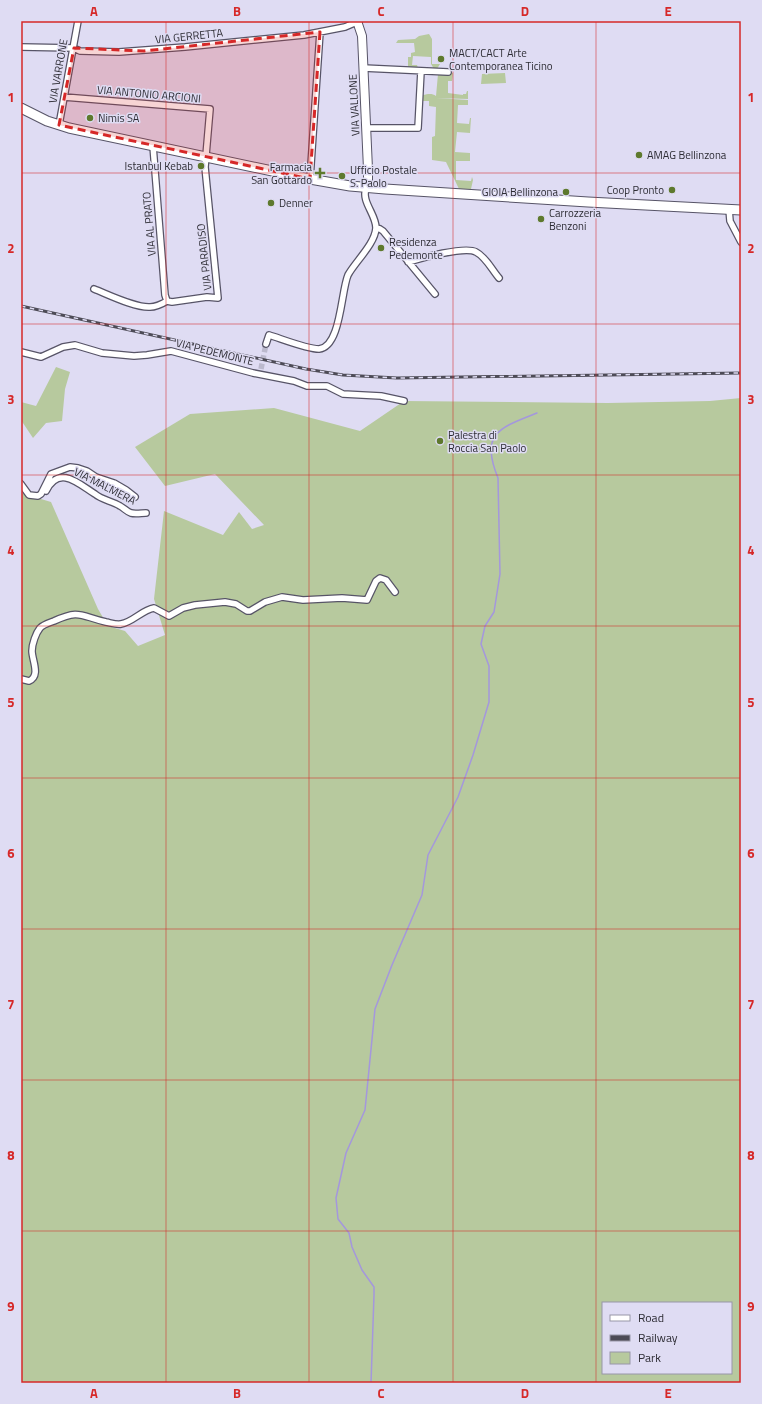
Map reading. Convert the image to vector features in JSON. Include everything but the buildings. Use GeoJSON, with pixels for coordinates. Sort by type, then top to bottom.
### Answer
{"type":"FeatureCollection","features":[{"type":"Feature","properties":{"kind":"main road"},"geometry":{"type":"LineString","coordinates":[[21,108],[59,125],[310,179],[366,188],[741,210]]}},
{"type":"Feature","properties":{"kind":"street","name":"VIA VARRONE"},"geometry":{"type":"LineString","coordinates":[[59,125],[78,21]]}},
{"type":"Feature","properties":{"kind":"street","name":"VIA GERRETTA"},"geometry":{"type":"LineString","coordinates":[[21,47],[74,48],[80,51],[99,52],[144,51],[293,36],[345,27],[357,21]]}},
{"type":"Feature","properties":{"kind":"street","name":"VIA VALLONE"},"geometry":{"type":"LineString","coordinates":[[357,21],[362,36],[368,169],[366,188]]}},
{"type":"Feature","properties":{"kind":"street"},"geometry":{"type":"LineString","coordinates":[[310,179],[320,32]]}},
{"type":"Feature","properties":{"kind":"street"},"geometry":{"type":"LineString","coordinates":[[363,68],[448,72]]}},
{"type":"Feature","properties":{"kind":"street"},"geometry":{"type":"LineString","coordinates":[[366,128],[418,128],[421,71]]}},
{"type":"Feature","properties":{"kind":"street","name":"VIA ANTONIO ARCIONI"},"geometry":{"type":"LineString","coordinates":[[64,98],[210,109],[206,157]]}},
{"type":"Feature","properties":{"kind":"street","name":"VIA AL PRATO"},"geometry":{"type":"LineString","coordinates":[[153,146],[152,155],[165,295],[167,301]]}},
{"type":"Feature","properties":{"kind":"street","name":"VIA PARADISO"},"geometry":{"type":"LineString","coordinates":[[94,289],[144,307],[154,306],[167,301],[172,302],[206,297],[218,298],[205,167],[206,157]]}},
{"type":"Feature","properties":{"kind":"street"},"geometry":{"type":"LineString","coordinates":[[266,344],[269,335],[312,348],[322,348],[327,345],[338,323],[343,291],[347,277],[366,249],[376,228],[365,197],[366,188]]}},
{"type":"Feature","properties":{"kind":"street"},"geometry":{"type":"LineString","coordinates":[[729,209],[730,219],[741,242]]}},
{"type":"Feature","properties":{"kind":"street"},"geometry":{"type":"LineString","coordinates":[[376,228],[383,231],[435,294]]}},
{"type":"Feature","properties":{"kind":"street"},"geometry":{"type":"LineString","coordinates":[[408,262],[454,251],[471,250],[479,254],[499,278]]}},
{"type":"Feature","properties":{"kind":"street","name":"VIA PEDEMONTE"},"geometry":{"type":"LineString","coordinates":[[21,352],[41,356],[63,347],[75,345],[102,353],[134,356],[171,351],[260,371],[307,386],[327,386],[344,394],[381,396],[404,401]]}},
{"type":"Feature","properties":{"kind":"street","name":"VIA MALMERA"},"geometry":{"type":"LineString","coordinates":[[39,496],[51,474],[70,467],[87,471],[96,477],[114,483],[126,490],[135,498]]}},
{"type":"Feature","properties":{"kind":"street","name":"VIA MALMERA"},"geometry":{"type":"LineString","coordinates":[[39,496],[44,495],[51,482],[56,479],[68,478],[84,486],[96,495],[110,500],[130,513],[146,513]]}},
{"type":"Feature","properties":{"kind":"street"},"geometry":{"type":"LineString","coordinates":[[21,484],[29,494],[34,497],[39,496]]}},
{"type":"Feature","properties":{"kind":"street"},"geometry":{"type":"LineString","coordinates":[[21,678],[29,682],[34,676],[35,668],[32,648],[39,629],[46,624],[71,614],[88,616],[119,625],[152,608],[156,608],[169,616],[183,608],[195,605],[225,602],[236,604],[247,611],[250,611],[265,602],[282,597],[303,600],[342,598],[365,601],[368,600],[376,580],[380,578],[386,580],[396,592]]}},
{"type":"Feature","properties":{"kind":"highlighted area"},"geometry":{"type":"Polygon","coordinates":[[[320,32],[310,179],[59,125],[74,48],[144,51],[320,32]]]}},
{"type":"Feature","properties":{"kind":"green space"},"geometry":{"type":"Polygon","coordinates":[[[429,34],[432,39],[432,64],[440,64],[437,69],[434,69],[431,64],[431,57],[413,56],[412,65],[417,65],[418,68],[408,68],[408,57],[411,57],[411,53],[415,52],[414,43],[396,43],[398,40],[415,39],[419,36],[429,34]]]}},
{"type":"Feature","properties":{"kind":"green space"},"geometry":{"type":"Polygon","coordinates":[[[453,73],[452,81],[448,81],[448,93],[463,95],[468,91],[468,99],[436,98],[468,100],[468,105],[458,105],[457,123],[469,124],[471,118],[470,133],[457,132],[455,152],[470,153],[470,161],[456,161],[456,180],[471,181],[472,177],[473,180],[471,189],[459,189],[446,162],[432,160],[432,137],[435,136],[436,107],[429,106],[429,101],[422,101],[423,95],[431,94],[436,96],[438,74],[453,73]]]}},
{"type":"Feature","properties":{"kind":"green space"},"geometry":{"type":"Polygon","coordinates":[[[505,73],[506,83],[481,84],[482,74],[505,73]]]}},
{"type":"Feature","properties":{"kind":"green space"},"geometry":{"type":"Polygon","coordinates":[[[56,367],[70,372],[65,389],[62,421],[46,423],[33,438],[21,420],[21,402],[36,406],[56,367]]]}},
{"type":"Feature","properties":{"kind":"green space"},"geometry":{"type":"Polygon","coordinates":[[[741,398],[741,1383],[21,1383],[21,493],[51,502],[98,609],[108,626],[125,631],[138,646],[165,635],[154,599],[164,511],[223,535],[239,512],[252,529],[264,525],[215,474],[165,486],[135,447],[190,414],[274,408],[360,431],[404,401],[608,403],[710,401],[741,398]]]}},
{"type":"Feature","properties":{"kind":"waterway"},"geometry":{"type":"LineString","coordinates":[[371,1383],[374,1287],[362,1270],[352,1247],[349,1233],[338,1219],[336,1198],[346,1153],[365,1110],[375,1009],[422,895],[428,855],[458,797],[473,755],[489,702],[489,666],[481,644],[485,626],[494,612],[500,574],[498,478],[493,463],[491,451],[492,442],[496,434],[503,428],[537,413]]}},
{"type":"Feature","properties":{"kind":"tunnel"},"geometry":{"type":"LineString","coordinates":[[261,369],[266,344]]}},
{"type":"Feature","properties":{"kind":"railway"},"geometry":{"type":"LineString","coordinates":[[21,306],[306,369],[343,375],[397,378],[741,373]]}},
{"type":"Feature","properties":{"kind":"place","name":"MACT/CACT Arte Contemporanea Ticino"},"geometry":{"type":"Point","coordinates":[441,59]}},
{"type":"Feature","properties":{"kind":"place","name":"Nimis SA"},"geometry":{"type":"Point","coordinates":[90,118]}},
{"type":"Feature","properties":{"kind":"place","name":"AMAG Bellinzona"},"geometry":{"type":"Point","coordinates":[639,155]}},
{"type":"Feature","properties":{"kind":"place","name":"Istanbul Kebab"},"geometry":{"type":"Point","coordinates":[201,166]}},
{"type":"Feature","properties":{"kind":"place","name":"Farmacia San Gottardo"},"geometry":{"type":"Point","coordinates":[320,173]}},
{"type":"Feature","properties":{"kind":"place","name":"Ufficio Postale S. Paolo"},"geometry":{"type":"Point","coordinates":[342,176]}},
{"type":"Feature","properties":{"kind":"place","name":"Coop Pronto"},"geometry":{"type":"Point","coordinates":[672,190]}},
{"type":"Feature","properties":{"kind":"place","name":"GIOIA Bellinzona"},"geometry":{"type":"Point","coordinates":[566,192]}},
{"type":"Feature","properties":{"kind":"place","name":"Denner"},"geometry":{"type":"Point","coordinates":[271,203]}},
{"type":"Feature","properties":{"kind":"place","name":"Carrozzeria Benzoni"},"geometry":{"type":"Point","coordinates":[541,219]}},
{"type":"Feature","properties":{"kind":"place","name":"Residenza Pedemonte"},"geometry":{"type":"Point","coordinates":[381,248]}},
{"type":"Feature","properties":{"kind":"place","name":"Palestra di Roccia San Paolo"},"geometry":{"type":"Point","coordinates":[440,441]}}]}
